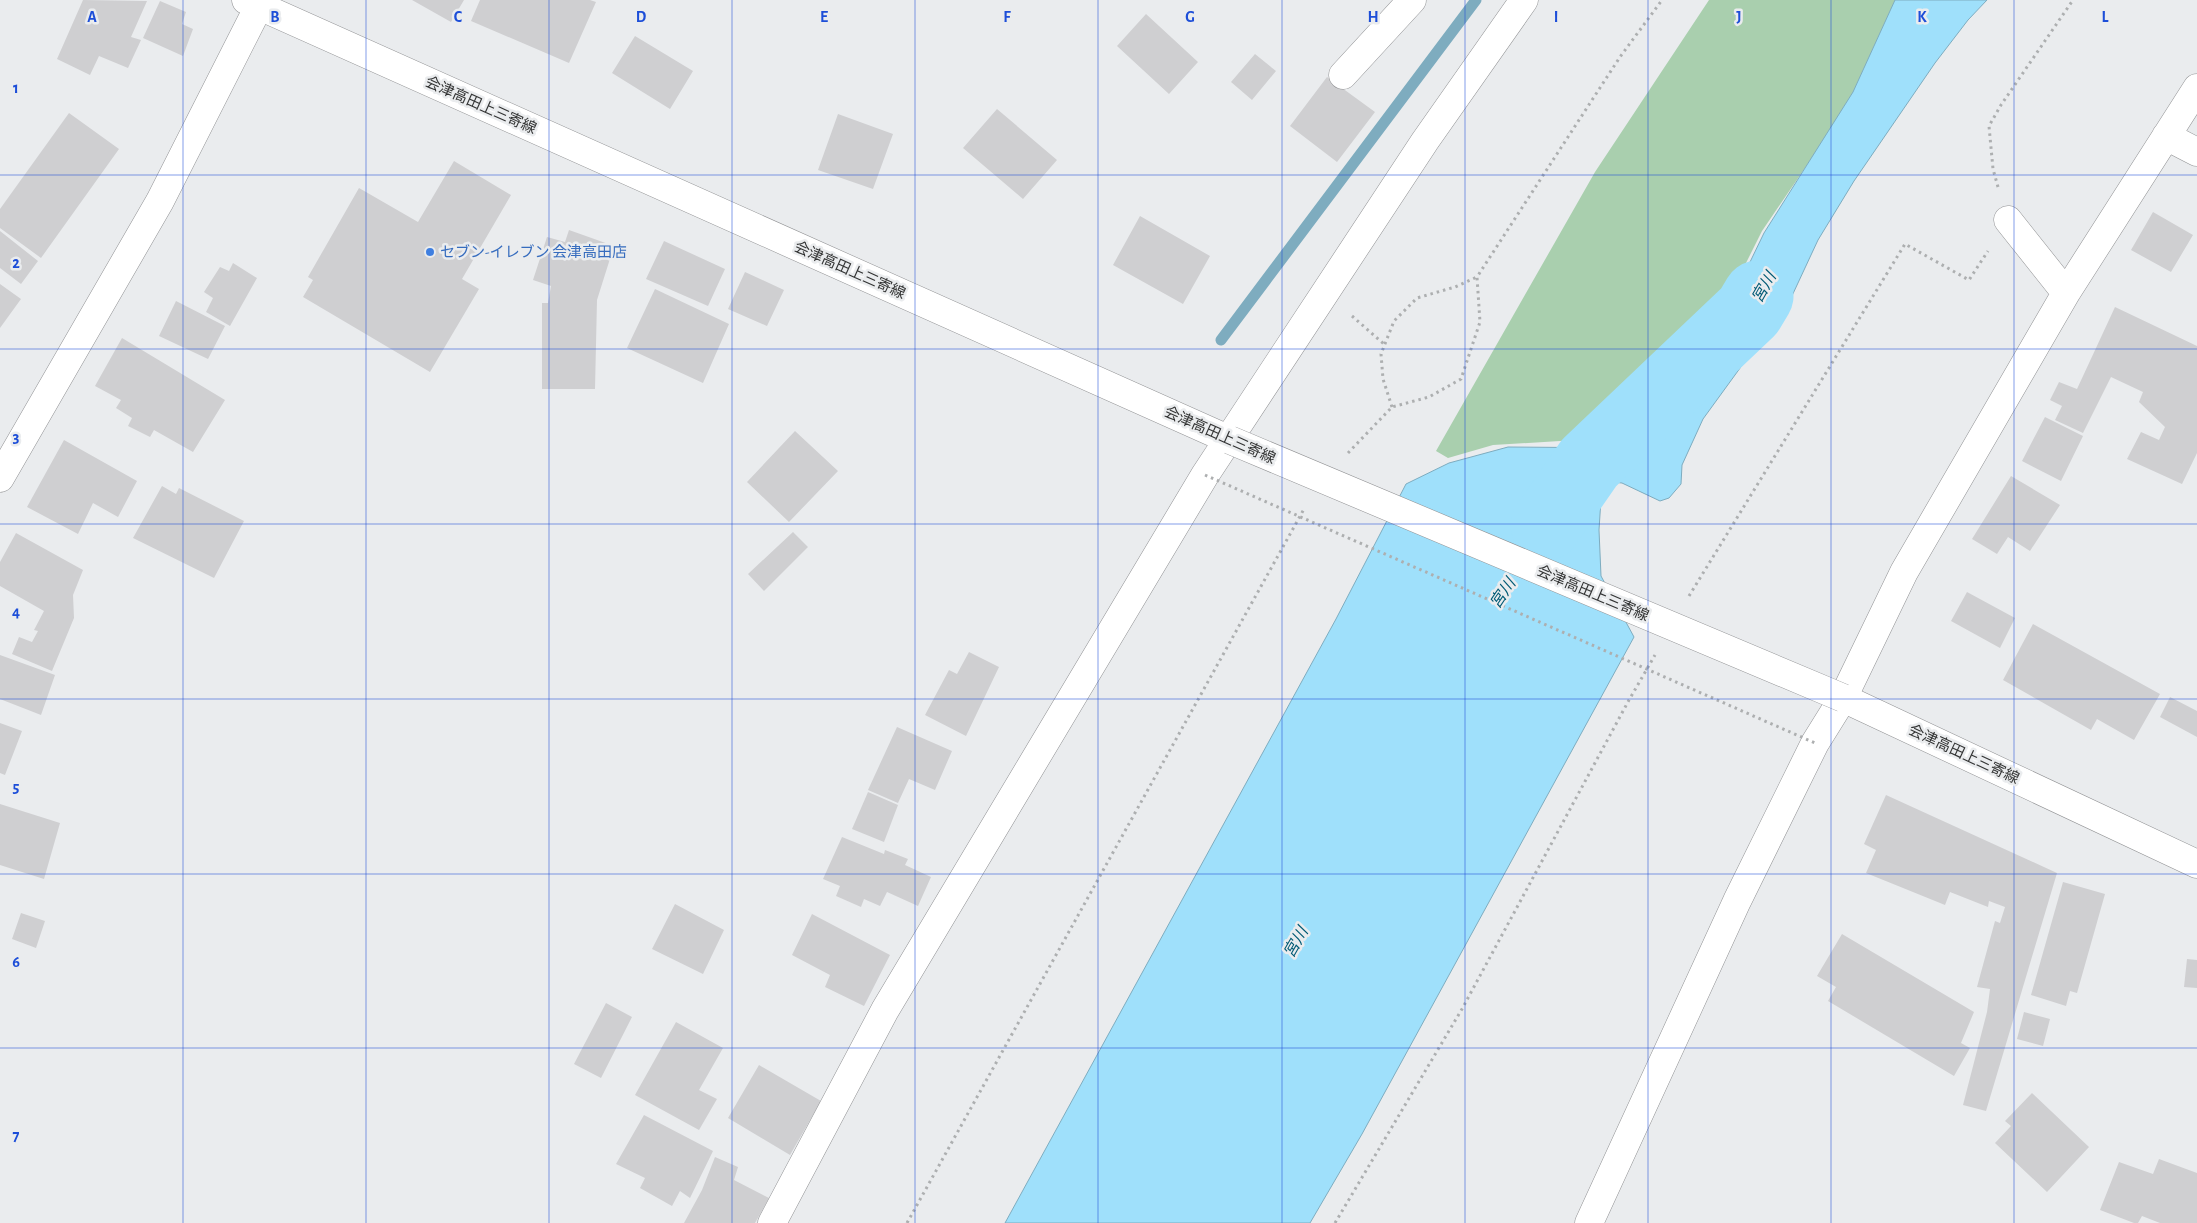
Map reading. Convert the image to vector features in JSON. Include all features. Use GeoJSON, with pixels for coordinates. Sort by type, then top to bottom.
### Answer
{"type":"FeatureCollection","features":[{"type":"Feature","properties":{"kind":"street"},"geometry":{"type":"LineString","coordinates":[[1343,75],[1412,0]]}},
{"type":"Feature","properties":{"kind":"street"},"geometry":{"type":"LineString","coordinates":[[772,1223],[885,1010],[1205,475],[1230,440],[1324,292],[1524,0]]}},
{"type":"Feature","properties":{"kind":"street"},"geometry":{"type":"LineString","coordinates":[[0,478],[160,201],[256,2]]}},
{"type":"Feature","properties":{"kind":"street","name":"会津高田上三寄線"},"geometry":{"type":"LineString","coordinates":[[256,2],[1230,440],[1843,698],[2197,864]]}},
{"type":"Feature","properties":{"kind":"street"},"geometry":{"type":"LineString","coordinates":[[1589,1223],[1737,901],[1815,743],[1843,698],[1904,572],[2066,293],[2197,88]]}},
{"type":"Feature","properties":{"kind":"street"},"geometry":{"type":"LineString","coordinates":[[2166,136],[2197,152]]}},
{"type":"Feature","properties":{"kind":"street"},"geometry":{"type":"LineString","coordinates":[[2008,220],[2066,293]]}},
{"type":"Feature","properties":{"kind":"path"},"geometry":{"type":"LineString","coordinates":[[1392,407],[1383,379],[1381,354],[1394,321],[1417,298],[1455,287],[1477,277],[1620,57],[1662,0]]}},
{"type":"Feature","properties":{"kind":"path"},"geometry":{"type":"LineString","coordinates":[[1687,601],[1905,244],[1969,280],[2008,220],[1993,169],[1989,126],[2001,105],[2073,0]]}},
{"type":"Feature","properties":{"kind":"path"},"geometry":{"type":"LineString","coordinates":[[1347,454],[1392,407],[1429,396],[1461,379],[1480,322],[1477,277]]}},
{"type":"Feature","properties":{"kind":"path"},"geometry":{"type":"LineString","coordinates":[[1324,292],[1385,345]]}},
{"type":"Feature","properties":{"kind":"path"},"geometry":{"type":"LineString","coordinates":[[1205,475],[1815,743]]}},
{"type":"Feature","properties":{"kind":"path"},"geometry":{"type":"LineString","coordinates":[[907,1223],[1306,506]]}},
{"type":"Feature","properties":{"kind":"path"},"geometry":{"type":"LineString","coordinates":[[1335,1223],[1462,1009],[1628,700],[1658,650]]}},
{"type":"Feature","properties":{"kind":"green space"},"geometry":{"type":"Polygon","coordinates":[[[1709,0],[1912,0],[1867,77],[1762,231],[1720,315],[1638,433],[1622,440],[1576,440],[1493,445],[1448,458],[1436,451],[1595,172],[1709,0]]]}},
{"type":"Feature","properties":{"kind":"water"},"geometry":{"type":"Polygon","coordinates":[[[1895,0],[1987,0],[1968,20],[1935,63],[1854,181],[1818,240],[1791,298],[1703,419],[1682,465],[1681,484],[1669,498],[1660,501],[1622,483],[1612,482],[1605,490],[1601,499],[1599,530],[1601,576],[1634,637],[1362,1134],[1310,1223],[1005,1223],[1336,619],[1406,484],[1449,463],[1508,447],[1631,448],[1648,433],[1724,316],[1764,233],[1853,92],[1895,0]]]}},
{"type":"Feature","properties":{"kind":"building"},"geometry":{"type":"Polygon","coordinates":[[[83,0],[147,1],[131,37],[141,40],[128,68],[99,56],[90,75],[57,59],[83,0]]]}},
{"type":"Feature","properties":{"kind":"building"},"geometry":{"type":"Polygon","coordinates":[[[412,0],[464,0],[451,22],[412,0]]]}},
{"type":"Feature","properties":{"kind":"building"},"geometry":{"type":"Polygon","coordinates":[[[480,0],[590,0],[596,2],[569,63],[471,21],[480,0]]]}},
{"type":"Feature","properties":{"kind":"building"},"geometry":{"type":"Polygon","coordinates":[[[160,1],[186,12],[182,24],[193,29],[183,56],[143,38],[160,1]]]}},
{"type":"Feature","properties":{"kind":"building"},"geometry":{"type":"Polygon","coordinates":[[[1146,14],[1198,62],[1169,94],[1117,46],[1146,14]]]}},
{"type":"Feature","properties":{"kind":"building"},"geometry":{"type":"Polygon","coordinates":[[[635,36],[693,71],[670,109],[612,73],[635,36]]]}},
{"type":"Feature","properties":{"kind":"building"},"geometry":{"type":"Polygon","coordinates":[[[1255,54],[1276,71],[1252,100],[1231,82],[1255,54]]]}},
{"type":"Feature","properties":{"kind":"building"},"geometry":{"type":"Polygon","coordinates":[[[1327,77],[1375,112],[1337,162],[1290,126],[1327,77]]]}},
{"type":"Feature","properties":{"kind":"building"},"geometry":{"type":"Polygon","coordinates":[[[997,109],[1057,160],[1023,199],[963,148],[997,109]]]}},
{"type":"Feature","properties":{"kind":"building"},"geometry":{"type":"Polygon","coordinates":[[[69,113],[119,149],[41,258],[0,228],[0,209],[69,113]]]}},
{"type":"Feature","properties":{"kind":"building"},"geometry":{"type":"Polygon","coordinates":[[[838,114],[893,134],[873,189],[818,170],[838,114]]]}},
{"type":"Feature","properties":{"kind":"building"},"geometry":{"type":"Polygon","coordinates":[[[454,161],[511,195],[462,279],[479,289],[430,372],[303,297],[313,280],[308,277],[359,188],[418,222],[454,161]]]}},
{"type":"Feature","properties":{"kind":"building"},"geometry":{"type":"Polygon","coordinates":[[[2153,212],[2193,235],[2171,272],[2131,250],[2153,212]]]}},
{"type":"Feature","properties":{"kind":"building"},"geometry":{"type":"Polygon","coordinates":[[[1140,216],[1210,256],[1183,304],[1113,265],[1140,216]]]}},
{"type":"Feature","properties":{"kind":"building"},"geometry":{"type":"Polygon","coordinates":[[[569,230],[614,246],[597,300],[595,389],[542,389],[542,303],[548,303],[551,286],[533,280],[547,237],[565,242],[569,230]]]}},
{"type":"Feature","properties":{"kind":"building"},"geometry":{"type":"Polygon","coordinates":[[[0,231],[38,261],[21,284],[0,268],[0,231]]]}},
{"type":"Feature","properties":{"kind":"building"},"geometry":{"type":"Polygon","coordinates":[[[664,241],[725,269],[708,306],[646,279],[664,241]]]}},
{"type":"Feature","properties":{"kind":"building"},"geometry":{"type":"Polygon","coordinates":[[[233,263],[257,278],[230,326],[206,312],[213,298],[204,292],[220,267],[229,271],[233,263]]]}},
{"type":"Feature","properties":{"kind":"building"},"geometry":{"type":"Polygon","coordinates":[[[745,272],[784,290],[767,326],[728,309],[745,272]]]}},
{"type":"Feature","properties":{"kind":"building"},"geometry":{"type":"Polygon","coordinates":[[[0,284],[21,299],[0,328],[0,284]]]}},
{"type":"Feature","properties":{"kind":"building"},"geometry":{"type":"Polygon","coordinates":[[[655,289],[729,324],[703,383],[627,348],[655,289]]]}},
{"type":"Feature","properties":{"kind":"building"},"geometry":{"type":"Polygon","coordinates":[[[176,301],[225,326],[208,359],[159,336],[176,301]]]}},
{"type":"Feature","properties":{"kind":"building"},"geometry":{"type":"Polygon","coordinates":[[[2115,307],[2197,346],[2197,453],[2182,484],[2127,459],[2141,432],[2159,440],[2165,427],[2139,402],[2143,392],[2111,377],[2083,433],[2055,420],[2062,406],[2050,400],[2059,382],[2077,389],[2115,307]]]}},
{"type":"Feature","properties":{"kind":"building"},"geometry":{"type":"Polygon","coordinates":[[[122,338],[225,400],[193,452],[154,430],[150,437],[128,426],[132,418],[116,408],[121,400],[95,386],[122,338]]]}},
{"type":"Feature","properties":{"kind":"building"},"geometry":{"type":"Polygon","coordinates":[[[2045,417],[2083,436],[2061,481],[2022,461],[2045,417]]]}},
{"type":"Feature","properties":{"kind":"building"},"geometry":{"type":"Polygon","coordinates":[[[795,431],[838,471],[789,522],[747,482],[795,431]]]}},
{"type":"Feature","properties":{"kind":"building"},"geometry":{"type":"Polygon","coordinates":[[[64,440],[137,481],[118,517],[93,503],[78,534],[27,507],[64,440]]]}},
{"type":"Feature","properties":{"kind":"building"},"geometry":{"type":"Polygon","coordinates":[[[2011,476],[2060,505],[2030,551],[2008,537],[1997,554],[1972,539],[2011,476]]]}},
{"type":"Feature","properties":{"kind":"building"},"geometry":{"type":"Polygon","coordinates":[[[162,486],[176,494],[179,488],[244,521],[214,578],[133,538],[162,486]]]}},
{"type":"Feature","properties":{"kind":"building"},"geometry":{"type":"Polygon","coordinates":[[[793,532],[808,547],[764,591],[748,574],[793,532]]]}},
{"type":"Feature","properties":{"kind":"building"},"geometry":{"type":"Polygon","coordinates":[[[16,533],[83,570],[73,595],[74,618],[52,671],[12,654],[19,637],[32,642],[38,631],[34,630],[44,611],[0,586],[0,562],[16,533]]]}},
{"type":"Feature","properties":{"kind":"building"},"geometry":{"type":"Polygon","coordinates":[[[1967,592],[2015,618],[2000,648],[1951,621],[1967,592]]]}},
{"type":"Feature","properties":{"kind":"building"},"geometry":{"type":"Polygon","coordinates":[[[2033,624],[2160,694],[2134,740],[2097,719],[2091,730],[2003,680],[2033,624]]]}},
{"type":"Feature","properties":{"kind":"building"},"geometry":{"type":"Polygon","coordinates":[[[969,652],[999,667],[966,736],[925,715],[949,670],[957,674],[969,652]]]}},
{"type":"Feature","properties":{"kind":"building"},"geometry":{"type":"Polygon","coordinates":[[[0,655],[55,675],[41,715],[0,699],[0,655]]]}},
{"type":"Feature","properties":{"kind":"building"},"geometry":{"type":"Polygon","coordinates":[[[2170,697],[2197,711],[2197,737],[2160,717],[2170,697]]]}},
{"type":"Feature","properties":{"kind":"building"},"geometry":{"type":"Polygon","coordinates":[[[0,723],[22,731],[5,775],[0,773],[0,723]]]}},
{"type":"Feature","properties":{"kind":"building"},"geometry":{"type":"Polygon","coordinates":[[[897,727],[952,751],[935,790],[909,779],[898,803],[868,790],[897,727]]]}},
{"type":"Feature","properties":{"kind":"building"},"geometry":{"type":"Polygon","coordinates":[[[868,792],[898,805],[884,842],[852,829],[868,792]]]}},
{"type":"Feature","properties":{"kind":"building"},"geometry":{"type":"Polygon","coordinates":[[[1886,795],[2057,873],[1986,1111],[1963,1105],[1987,1012],[1990,989],[1977,987],[1995,921],[2000,923],[2005,907],[1989,901],[1988,907],[1950,892],[1945,905],[1866,873],[1876,850],[1864,844],[1886,795]]]}},
{"type":"Feature","properties":{"kind":"building"},"geometry":{"type":"Polygon","coordinates":[[[0,804],[60,823],[44,879],[0,865],[0,804]]]}},
{"type":"Feature","properties":{"kind":"building"},"geometry":{"type":"Polygon","coordinates":[[[842,837],[884,854],[885,850],[908,859],[905,865],[931,877],[918,906],[887,892],[880,906],[864,899],[861,907],[836,896],[840,886],[823,879],[842,837]]]}},
{"type":"Feature","properties":{"kind":"building"},"geometry":{"type":"Polygon","coordinates":[[[2063,882],[2105,894],[2077,993],[2070,991],[2066,1006],[2031,995],[2063,882]]]}},
{"type":"Feature","properties":{"kind":"building"},"geometry":{"type":"Polygon","coordinates":[[[675,904],[724,930],[703,974],[652,949],[675,904]]]}},
{"type":"Feature","properties":{"kind":"building"},"geometry":{"type":"Polygon","coordinates":[[[21,913],[45,921],[36,948],[12,939],[21,913]]]}},
{"type":"Feature","properties":{"kind":"building"},"geometry":{"type":"Polygon","coordinates":[[[812,914],[890,955],[864,1006],[825,987],[830,975],[792,955],[812,914]]]}},
{"type":"Feature","properties":{"kind":"building"},"geometry":{"type":"Polygon","coordinates":[[[1842,934],[1974,1012],[1961,1043],[1970,1048],[1954,1076],[1828,1001],[1836,987],[1817,976],[1842,934]]]}},
{"type":"Feature","properties":{"kind":"building"},"geometry":{"type":"Polygon","coordinates":[[[2187,959],[2197,960],[2197,988],[2184,987],[2187,959]]]}},
{"type":"Feature","properties":{"kind":"building"},"geometry":{"type":"Polygon","coordinates":[[[606,1003],[632,1017],[601,1078],[574,1064],[606,1003]]]}},
{"type":"Feature","properties":{"kind":"building"},"geometry":{"type":"Polygon","coordinates":[[[2024,1012],[2050,1019],[2043,1046],[2017,1039],[2024,1012]]]}},
{"type":"Feature","properties":{"kind":"building"},"geometry":{"type":"Polygon","coordinates":[[[676,1022],[723,1048],[699,1090],[717,1099],[699,1130],[635,1095],[676,1022]]]}},
{"type":"Feature","properties":{"kind":"building"},"geometry":{"type":"Polygon","coordinates":[[[759,1065],[821,1101],[790,1155],[728,1118],[759,1065]]]}},
{"type":"Feature","properties":{"kind":"building"},"geometry":{"type":"Polygon","coordinates":[[[2032,1093],[2089,1147],[2047,1192],[1995,1143],[2011,1126],[2005,1121],[2032,1093]]]}},
{"type":"Feature","properties":{"kind":"building"},"geometry":{"type":"Polygon","coordinates":[[[644,1115],[713,1151],[690,1198],[680,1191],[672,1206],[640,1188],[645,1178],[616,1164],[644,1115]]]}},
{"type":"Feature","properties":{"kind":"building"},"geometry":{"type":"Polygon","coordinates":[[[715,1157],[738,1167],[734,1180],[769,1198],[755,1223],[684,1223],[702,1190],[715,1157]]]}},
{"type":"Feature","properties":{"kind":"building"},"geometry":{"type":"Polygon","coordinates":[[[2159,1159],[2197,1173],[2197,1223],[2160,1223],[2142,1216],[2138,1223],[2134,1223],[2100,1210],[2119,1162],[2153,1174],[2159,1159]]]}},
{"type":"Feature","properties":{"kind":"waterway"},"geometry":{"type":"LineString","coordinates":[[1221,340],[1476,0]]}},
{"type":"Feature","properties":{"kind":"waterway","name":"宮川"},"geometry":{"type":"LineString","coordinates":[[1546,525],[1589,463],[1749,311],[1758,296]]}},
{"type":"Feature","properties":{"kind":"place","name":"セブン-イレブン 会津高田店"},"geometry":{"type":"Point","coordinates":[430,252]}}]}
